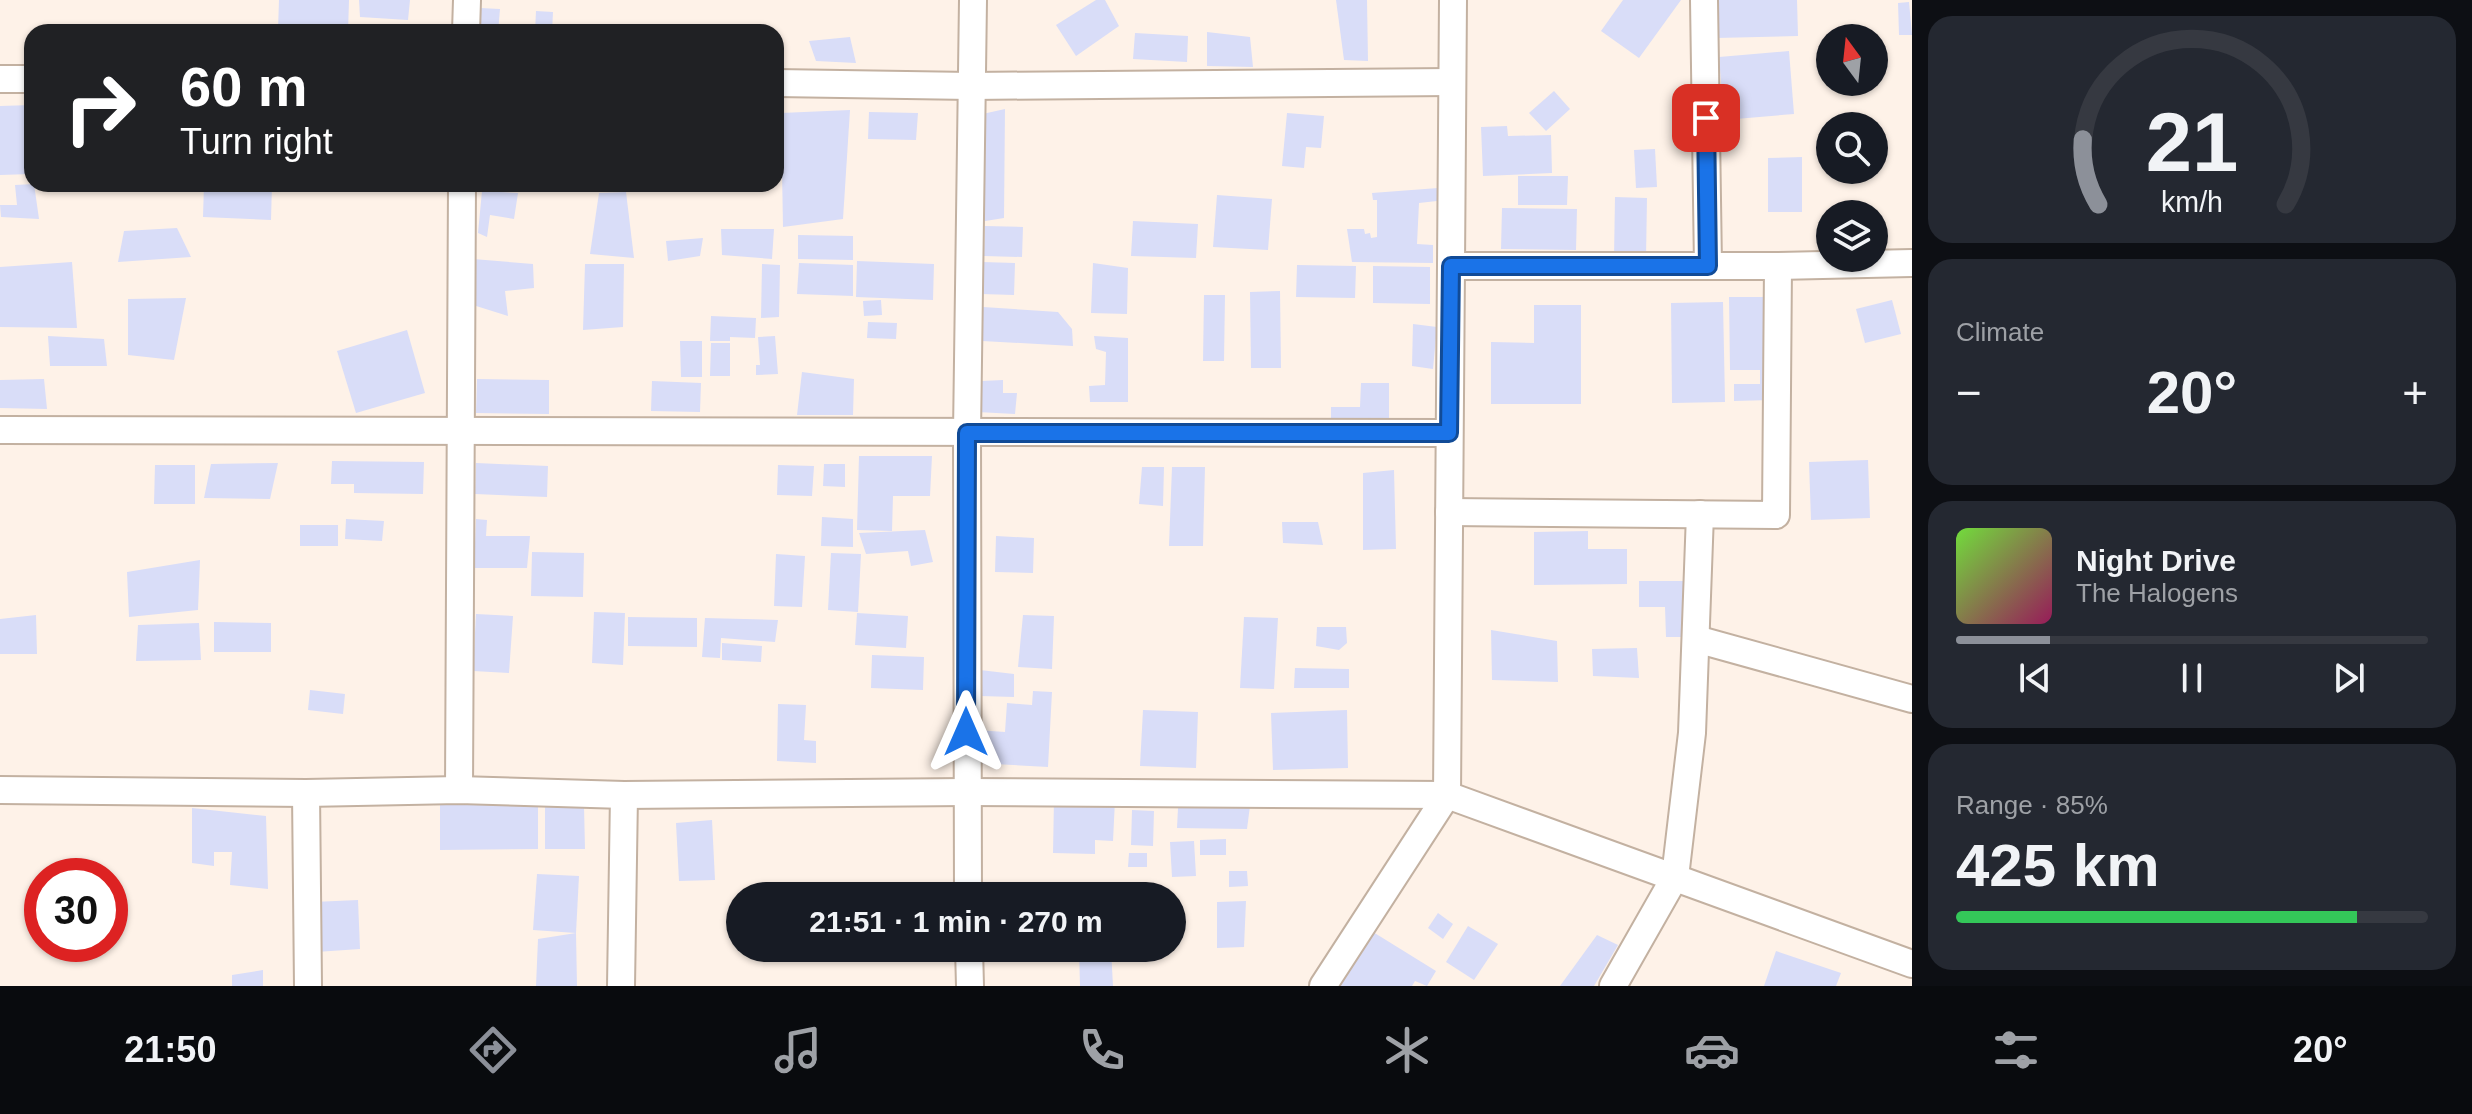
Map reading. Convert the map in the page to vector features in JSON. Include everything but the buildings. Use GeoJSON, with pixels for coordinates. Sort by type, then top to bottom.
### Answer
{"type":"FeatureCollection","features":[{"type":"Feature","properties":{"kind":"street"},"geometry":{"type":"LineString","coordinates":[[466,24],[467,0]]}},
{"type":"Feature","properties":{"kind":"street"},"geometry":{"type":"LineString","coordinates":[[968,882],[967,433],[973,0]]}},
{"type":"Feature","properties":{"kind":"street"},"geometry":{"type":"LineString","coordinates":[[1323,986],[1447,795],[1453,0]]}},
{"type":"Feature","properties":{"kind":"street"},"geometry":{"type":"LineString","coordinates":[[1704,0],[1708,266]]}},
{"type":"Feature","properties":{"kind":"street"},"geometry":{"type":"LineString","coordinates":[[0,79],[24,79]]}},
{"type":"Feature","properties":{"kind":"street"},"geometry":{"type":"LineString","coordinates":[[784,83],[971,86],[1452,82]]}},
{"type":"Feature","properties":{"kind":"street"},"geometry":{"type":"LineString","coordinates":[[459,790],[462,192]]}},
{"type":"Feature","properties":{"kind":"street"},"geometry":{"type":"LineString","coordinates":[[1451,266],[1912,263]]}},
{"type":"Feature","properties":{"kind":"street"},"geometry":{"type":"LineString","coordinates":[[1449,512],[1776,515],[1778,266]]}},
{"type":"Feature","properties":{"kind":"street"},"geometry":{"type":"LineString","coordinates":[[0,430],[1449,433]]}},
{"type":"Feature","properties":{"kind":"street"},"geometry":{"type":"LineString","coordinates":[[1613,986],[1675,877],[1692,733],[1700,514]]}},
{"type":"Feature","properties":{"kind":"street"},"geometry":{"type":"LineString","coordinates":[[1696,639],[1912,699]]}},
{"type":"Feature","properties":{"kind":"street"},"geometry":{"type":"LineString","coordinates":[[0,790],[306,793],[459,790],[624,795],[966,792],[1447,795],[1912,964]]}},
{"type":"Feature","properties":{"kind":"street"},"geometry":{"type":"LineString","coordinates":[[306,793],[308,986]]}},
{"type":"Feature","properties":{"kind":"street"},"geometry":{"type":"LineString","coordinates":[[621,986],[624,795]]}},
{"type":"Feature","properties":{"kind":"street"},"geometry":{"type":"LineString","coordinates":[[969,962],[970,986]]}},
{"type":"Feature","properties":{"kind":"route"},"geometry":{"type":"LineString","coordinates":[[966,732],[967,433],[1449,433],[1451,266],[1708,266],[1706,118]]}}]}
